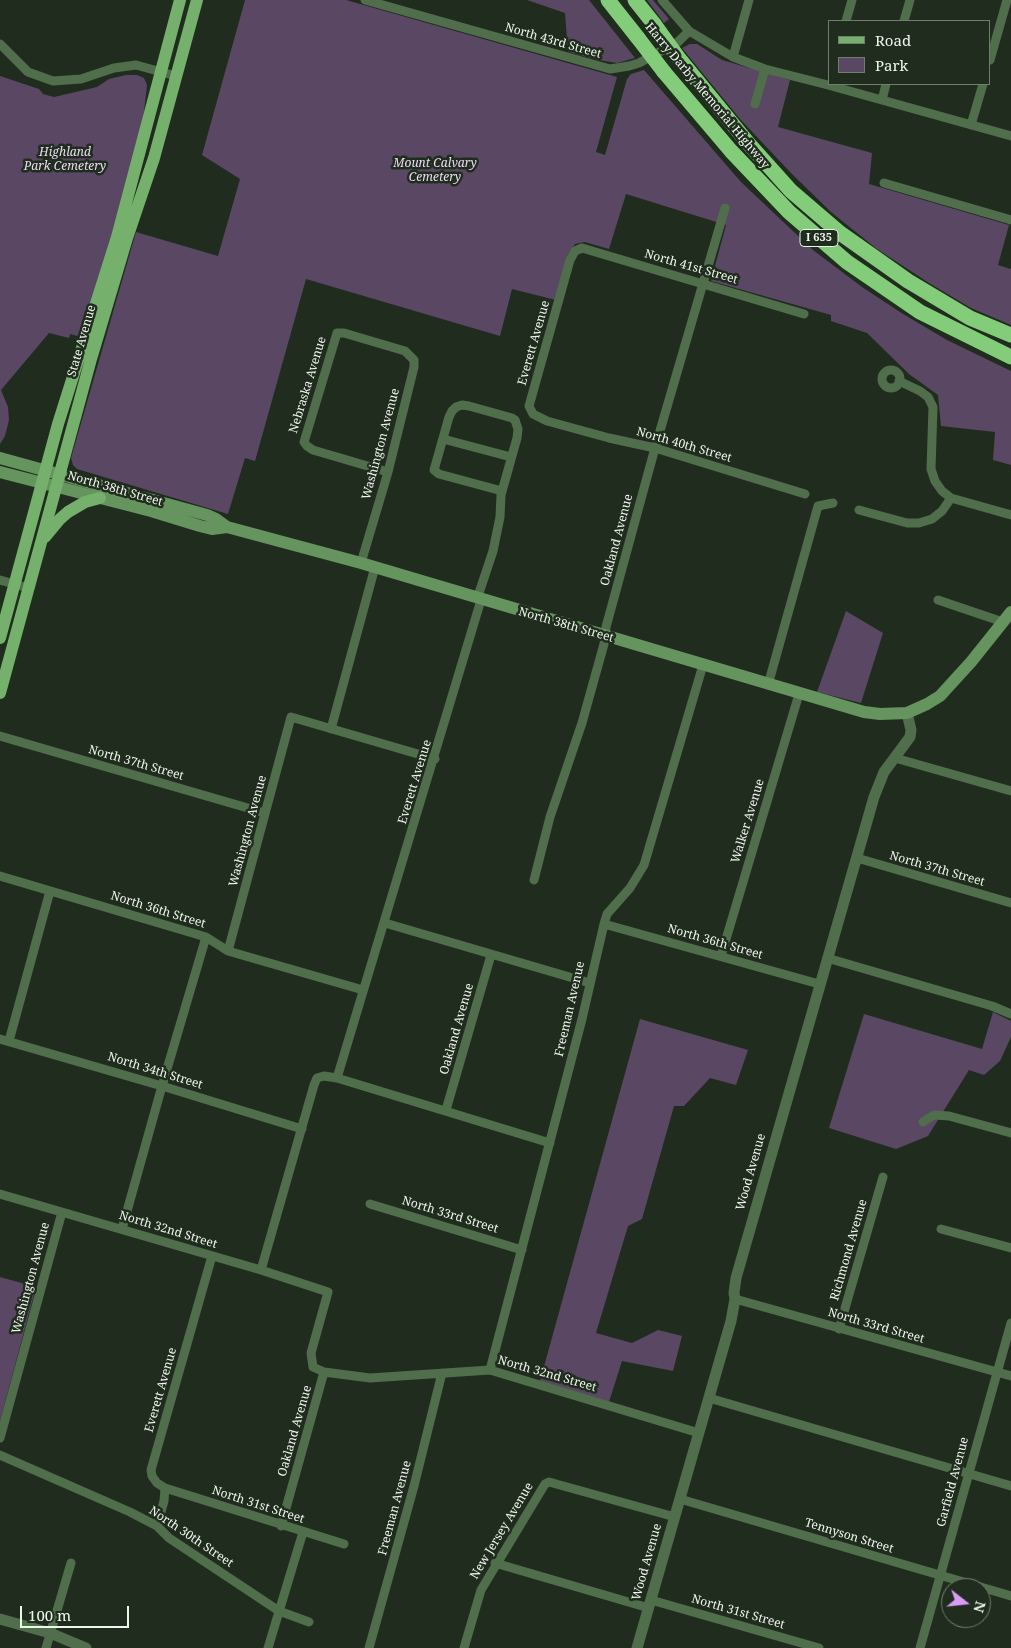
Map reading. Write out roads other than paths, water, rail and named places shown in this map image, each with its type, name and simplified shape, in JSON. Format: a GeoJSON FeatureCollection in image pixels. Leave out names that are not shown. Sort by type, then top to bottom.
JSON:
{"type":"FeatureCollection","features":[{"type":"Feature","properties":{"kind":"highway","name":"Harry Darby Memorial Highway"},"geometry":{"type":"LineString","coordinates":[[608,0],[664,72],[731,151],[783,205],[846,262],[920,312],[1011,357]]}},
{"type":"Feature","properties":{"kind":"highway","name":"Harry Darby Memorial Highway"},"geometry":{"type":"LineString","coordinates":[[635,0],[677,56],[748,143],[785,184],[840,233],[916,286],[970,318],[1011,335]]}},
{"type":"Feature","properties":{"kind":"main road","name":"State Avenue"},"geometry":{"type":"LineString","coordinates":[[0,638],[58,424],[117,237],[180,0]]}},
{"type":"Feature","properties":{"kind":"main road","name":"State Avenue"},"geometry":{"type":"LineString","coordinates":[[0,692],[57,480],[127,238],[154,158],[197,0]]}},
{"type":"Feature","properties":{"kind":"main road","name":"North 38th Street"},"geometry":{"type":"LineString","coordinates":[[0,458],[44,477]]}},
{"type":"Feature","properties":{"kind":"main road","name":"North 38th Street"},"geometry":{"type":"LineString","coordinates":[[0,472],[44,477],[207,515],[227,527],[375,567],[799,694],[864,712],[880,714],[907,713]]}},
{"type":"Feature","properties":{"kind":"main road","name":"North 38th Street"},"geometry":{"type":"LineString","coordinates":[[57,480],[100,498],[200,526],[212,528],[227,527]]}},
{"type":"Feature","properties":{"kind":"main road"},"geometry":{"type":"LineString","coordinates":[[41,543],[52,527],[68,512],[85,502],[100,498]]}},
{"type":"Feature","properties":{"kind":"main road"},"geometry":{"type":"LineString","coordinates":[[907,713],[940,696],[971,662],[1007,617]]}},
{"type":"Feature","properties":{"kind":"street","name":"North 43rd Street"},"geometry":{"type":"LineString","coordinates":[[365,0],[610,69],[639,63],[678,42],[689,31]]}},
{"type":"Feature","properties":{"kind":"street"},"geometry":{"type":"LineString","coordinates":[[662,0],[689,31],[733,57],[765,69],[828,81]]}},
{"type":"Feature","properties":{"kind":"street"},"geometry":{"type":"LineString","coordinates":[[733,57],[749,0]]}},
{"type":"Feature","properties":{"kind":"street"},"geometry":{"type":"LineString","coordinates":[[846,20],[852,0]]}},
{"type":"Feature","properties":{"kind":"street"},"geometry":{"type":"LineString","coordinates":[[904,20],[910,0]]}},
{"type":"Feature","properties":{"kind":"street"},"geometry":{"type":"LineString","coordinates":[[991,56],[1007,0]]}},
{"type":"Feature","properties":{"kind":"street"},"geometry":{"type":"LineString","coordinates":[[0,44],[28,72],[53,81],[81,80],[114,68],[136,65],[176,76]]}},
{"type":"Feature","properties":{"kind":"street"},"geometry":{"type":"LineString","coordinates":[[755,104],[765,69]]}},
{"type":"Feature","properties":{"kind":"street"},"geometry":{"type":"LineString","coordinates":[[840,85],[882,100],[1011,136]]}},
{"type":"Feature","properties":{"kind":"street"},"geometry":{"type":"LineString","coordinates":[[882,100],[886,85]]}},
{"type":"Feature","properties":{"kind":"street"},"geometry":{"type":"LineString","coordinates":[[972,125],[983,85]]}},
{"type":"Feature","properties":{"kind":"street"},"geometry":{"type":"LineString","coordinates":[[884,183],[1011,220]]}},
{"type":"Feature","properties":{"kind":"street","name":"Oakland Avenue"},"geometry":{"type":"LineString","coordinates":[[534,880],[550,817],[582,723],[655,448],[725,208]]}},
{"type":"Feature","properties":{"kind":"street","name":"North 41st Street"},"geometry":{"type":"LineString","coordinates":[[572,255],[582,248],[804,314]]}},
{"type":"Feature","properties":{"kind":"street","name":"Everett Avenue"},"geometry":{"type":"LineString","coordinates":[[555,423],[533,414],[529,406],[572,255]]}},
{"type":"Feature","properties":{"kind":"street","name":"Nebraska Avenue"},"geometry":{"type":"LineString","coordinates":[[388,472],[313,450],[304,442],[337,333],[344,333],[405,351],[414,360]]}},
{"type":"Feature","properties":{"kind":"street","name":"Washington Avenue"},"geometry":{"type":"LineString","coordinates":[[361,563],[388,472],[414,367],[414,360]]}},
{"type":"Feature","properties":{"kind":"street"},"geometry":{"type":"LineString","coordinates":[[899,381],[920,391],[928,397],[934,407],[931,469],[935,481],[942,491],[951,498],[1011,514]]}},
{"type":"Feature","properties":{"kind":"street","name":"Everett Avenue"},"geometry":{"type":"LineString","coordinates":[[337,1078],[482,600],[479,593],[493,551],[500,517],[502,491],[518,429],[515,420],[462,405],[452,411],[434,470],[502,491]]}},
{"type":"Feature","properties":{"kind":"street","name":"North 40th Street"},"geometry":{"type":"LineString","coordinates":[[555,423],[655,448],[805,494]]}},
{"type":"Feature","properties":{"kind":"street"},"geometry":{"type":"LineString","coordinates":[[442,439],[511,457]]}},
{"type":"Feature","properties":{"kind":"street"},"geometry":{"type":"LineString","coordinates":[[859,510],[907,523],[919,523],[932,519],[942,511],[951,498]]}},
{"type":"Feature","properties":{"kind":"street"},"geometry":{"type":"LineString","coordinates":[[768,685],[818,506],[833,503]]}},
{"type":"Feature","properties":{"kind":"street"},"geometry":{"type":"LineString","coordinates":[[375,567],[331,729],[435,759]]}},
{"type":"Feature","properties":{"kind":"street"},"geometry":{"type":"LineString","coordinates":[[0,580],[29,588]]}},
{"type":"Feature","properties":{"kind":"street"},"geometry":{"type":"LineString","coordinates":[[938,600],[1007,617]]}},
{"type":"Feature","properties":{"kind":"street","name":"Freeman Avenue"},"geometry":{"type":"LineString","coordinates":[[490,1370],[582,1019],[607,914],[630,888],[644,865],[703,665]]}},
{"type":"Feature","properties":{"kind":"street","name":"Walker Avenue"},"geometry":{"type":"LineString","coordinates":[[721,956],[799,694]]}},
{"type":"Feature","properties":{"kind":"street","name":"Wood Avenue"},"geometry":{"type":"LineString","coordinates":[[637,1648],[731,1321],[736,1278],[819,984],[878,786],[884,772],[910,737],[911,730],[907,713]]}},
{"type":"Feature","properties":{"kind":"street","name":"Washington Avenue"},"geometry":{"type":"LineString","coordinates":[[228,951],[291,717],[331,729]]}},
{"type":"Feature","properties":{"kind":"street","name":"North 37th Street"},"geometry":{"type":"LineString","coordinates":[[0,736],[265,813]]}},
{"type":"Feature","properties":{"kind":"street"},"geometry":{"type":"LineString","coordinates":[[895,758],[1011,791]]}},
{"type":"Feature","properties":{"kind":"street","name":"North 37th Street"},"geometry":{"type":"LineString","coordinates":[[857,858],[1011,903]]}},
{"type":"Feature","properties":{"kind":"street","name":"North 36th Street"},"geometry":{"type":"LineString","coordinates":[[0,876],[206,938],[228,951],[363,990]]}},
{"type":"Feature","properties":{"kind":"street"},"geometry":{"type":"LineString","coordinates":[[4,1040],[50,891]]}},
{"type":"Feature","properties":{"kind":"street"},"geometry":{"type":"LineString","coordinates":[[385,923],[590,983]]}},
{"type":"Feature","properties":{"kind":"street","name":"North 36th Street"},"geometry":{"type":"LineString","coordinates":[[604,924],[819,984]]}},
{"type":"Feature","properties":{"kind":"street"},"geometry":{"type":"LineString","coordinates":[[122,1229],[206,938]]}},
{"type":"Feature","properties":{"kind":"street","name":"Oakland Avenue"},"geometry":{"type":"LineString","coordinates":[[446,1110],[491,955]]}},
{"type":"Feature","properties":{"kind":"street"},"geometry":{"type":"LineString","coordinates":[[827,958],[992,1006],[1011,1014]]}},
{"type":"Feature","properties":{"kind":"street","name":"North 34th Street"},"geometry":{"type":"LineString","coordinates":[[4,1040],[302,1129]]}},
{"type":"Feature","properties":{"kind":"street"},"geometry":{"type":"LineString","coordinates":[[262,1270],[317,1078],[324,1076],[337,1078],[550,1143]]}},
{"type":"Feature","properties":{"kind":"street"},"geometry":{"type":"LineString","coordinates":[[923,1122],[934,1115],[949,1116],[1011,1134]]}},
{"type":"Feature","properties":{"kind":"street","name":"Richmond Avenue"},"geometry":{"type":"LineString","coordinates":[[839,1329],[883,1177]]}},
{"type":"Feature","properties":{"kind":"street","name":"North 32nd Street"},"geometry":{"type":"LineString","coordinates":[[0,1194],[262,1270],[328,1292]]}},
{"type":"Feature","properties":{"kind":"street","name":"North 33rd Street"},"geometry":{"type":"LineString","coordinates":[[370,1204],[522,1250]]}},
{"type":"Feature","properties":{"kind":"street","name":"Washington Avenue"},"geometry":{"type":"LineString","coordinates":[[0,1438],[62,1212]]}},
{"type":"Feature","properties":{"kind":"street"},"geometry":{"type":"LineString","coordinates":[[941,1229],[1011,1248]]}},
{"type":"Feature","properties":{"kind":"street","name":"Everett Avenue"},"geometry":{"type":"LineString","coordinates":[[165,1488],[157,1484],[151,1470],[212,1256]]}},
{"type":"Feature","properties":{"kind":"street","name":"Oakland Avenue"},"geometry":{"type":"LineString","coordinates":[[281,1526],[324,1372],[313,1367],[311,1354],[328,1292]]}},
{"type":"Feature","properties":{"kind":"street","name":"North 33rd Street"},"geometry":{"type":"LineString","coordinates":[[735,1299],[1011,1376]]}},
{"type":"Feature","properties":{"kind":"street","name":"Garfield Avenue"},"geometry":{"type":"LineString","coordinates":[[920,1648],[1011,1323]]}},
{"type":"Feature","properties":{"kind":"street","name":"North 32nd Street"},"geometry":{"type":"LineString","coordinates":[[324,1372],[370,1378],[490,1370],[699,1433]]}},
{"type":"Feature","properties":{"kind":"street","name":"Freeman Avenue"},"geometry":{"type":"LineString","coordinates":[[369,1648],[414,1486],[442,1373]]}},
{"type":"Feature","properties":{"kind":"street"},"geometry":{"type":"LineString","coordinates":[[709,1398],[1011,1486]]}},
{"type":"Feature","properties":{"kind":"street","name":"North 30th Street"},"geometry":{"type":"LineString","coordinates":[[0,1455],[130,1512],[157,1526],[169,1538],[279,1611],[309,1622]]}},
{"type":"Feature","properties":{"kind":"street","name":"New Jersey Avenue"},"geometry":{"type":"LineString","coordinates":[[464,1648],[480,1590],[545,1484],[549,1482],[675,1517]]}},
{"type":"Feature","properties":{"kind":"street"},"geometry":{"type":"LineString","coordinates":[[157,1526],[164,1501],[165,1488]]}},
{"type":"Feature","properties":{"kind":"street","name":"North 31st Street"},"geometry":{"type":"LineString","coordinates":[[165,1488],[281,1526],[344,1544]]}},
{"type":"Feature","properties":{"kind":"street","name":"Tennyson Street"},"geometry":{"type":"LineString","coordinates":[[680,1499],[940,1577],[1011,1596]]}},
{"type":"Feature","properties":{"kind":"street"},"geometry":{"type":"LineString","coordinates":[[268,1648],[303,1532]]}},
{"type":"Feature","properties":{"kind":"street"},"geometry":{"type":"LineString","coordinates":[[46,1648],[71,1563]]}},
{"type":"Feature","properties":{"kind":"street","name":"North 31st Street"},"geometry":{"type":"LineString","coordinates":[[495,1563],[819,1648]]}},
{"type":"Feature","properties":{"kind":"street"},"geometry":{"type":"LineString","coordinates":[[0,1619],[50,1633],[86,1648]]}},
{"type":"Feature","properties":{"kind":"park label","name":"Highland Park Cemetery"},"geometry":{"type":"Point","coordinates":[65,160]}},
{"type":"Feature","properties":{"kind":"park label","name":"Mount Calvary Cemetery"},"geometry":{"type":"Point","coordinates":[435,171]}}]}
